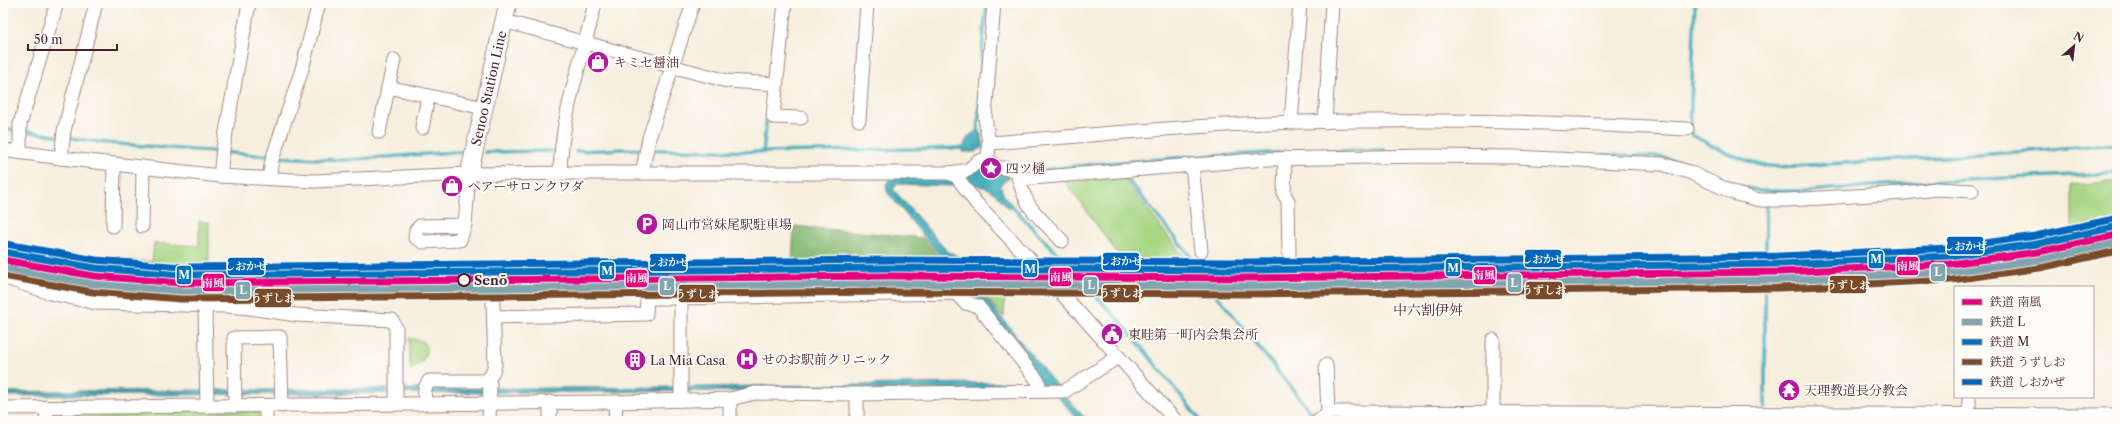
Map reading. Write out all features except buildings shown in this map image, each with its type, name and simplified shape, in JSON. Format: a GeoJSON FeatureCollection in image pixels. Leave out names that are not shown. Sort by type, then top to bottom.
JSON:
{"type":"FeatureCollection","features":[{"type":"Feature","properties":{"kind":"main road","name":"Senoo Station Line"},"geometry":{"type":"LineString","coordinates":[[469,174],[508,3]]}},
{"type":"Feature","properties":{"kind":"street"},"geometry":{"type":"LineString","coordinates":[[20,152],[20,131],[57,3]]}},
{"type":"Feature","properties":{"kind":"street"},"geometry":{"type":"LineString","coordinates":[[61,158],[64,135],[96,3]]}},
{"type":"Feature","properties":{"kind":"street"},"geometry":{"type":"LineString","coordinates":[[220,176],[250,3]]}},
{"type":"Feature","properties":{"kind":"street"},"geometry":{"type":"LineString","coordinates":[[269,178],[274,155],[302,69],[319,3]]}},
{"type":"Feature","properties":{"kind":"street"},"geometry":{"type":"LineString","coordinates":[[560,174],[560,149],[573,84],[586,43],[595,3]]}},
{"type":"Feature","properties":{"kind":"street"},"geometry":{"type":"LineString","coordinates":[[642,173],[646,149],[693,3]]}},
{"type":"Feature","properties":{"kind":"street"},"geometry":{"type":"LineString","coordinates":[[785,3],[772,84],[773,117],[801,118]]}},
{"type":"Feature","properties":{"kind":"street"},"geometry":{"type":"LineString","coordinates":[[859,120],[867,3]]}},
{"type":"Feature","properties":{"kind":"street"},"geometry":{"type":"LineString","coordinates":[[3,150],[220,176],[314,180],[469,174],[642,173],[956,178],[983,160],[989,143],[985,118],[994,3]]}},
{"type":"Feature","properties":{"kind":"street"},"geometry":{"type":"LineString","coordinates":[[1291,123],[1300,3]]}},
{"type":"Feature","properties":{"kind":"street"},"geometry":{"type":"LineString","coordinates":[[1325,122],[1332,3]]}},
{"type":"Feature","properties":{"kind":"street"},"geometry":{"type":"LineString","coordinates":[[504,21],[727,81],[772,84]]}},
{"type":"Feature","properties":{"kind":"street"},"geometry":{"type":"LineString","coordinates":[[378,132],[394,60]]}},
{"type":"Feature","properties":{"kind":"street"},"geometry":{"type":"LineString","coordinates":[[388,87],[484,108]]}},
{"type":"Feature","properties":{"kind":"street"},"geometry":{"type":"LineString","coordinates":[[422,128],[428,96]]}},
{"type":"Feature","properties":{"kind":"street"},"geometry":{"type":"LineString","coordinates":[[989,143],[1159,129],[1325,122],[1456,121],[1596,124],[1687,129]]}},
{"type":"Feature","properties":{"kind":"street"},"geometry":{"type":"LineString","coordinates":[[1019,179],[1192,164],[1285,158],[1425,156],[1516,157],[1662,164],[1689,172],[1736,194],[1760,200],[1787,200],[1936,189],[1972,191]]}},
{"type":"Feature","properties":{"kind":"street"},"geometry":{"type":"LineString","coordinates":[[1285,158],[1284,194],[1288,201],[1290,254]]}},
{"type":"Feature","properties":{"kind":"street"},"geometry":{"type":"LineString","coordinates":[[983,160],[995,167],[1017,170],[1026,202],[1039,220],[1046,223],[1062,241]]}},
{"type":"Feature","properties":{"kind":"street"},"geometry":{"type":"LineString","coordinates":[[113,226],[114,164]]}},
{"type":"Feature","properties":{"kind":"street"},"geometry":{"type":"LineString","coordinates":[[1192,164],[1202,251]]}},
{"type":"Feature","properties":{"kind":"street"},"geometry":{"type":"LineString","coordinates":[[142,226],[143,167]]}},
{"type":"Feature","properties":{"kind":"street"},"geometry":{"type":"LineString","coordinates":[[465,225],[469,174]]}},
{"type":"Feature","properties":{"kind":"street"},"geometry":{"type":"LineString","coordinates":[[956,178],[1041,270],[1176,421]]}},
{"type":"Feature","properties":{"kind":"street"},"geometry":{"type":"LineString","coordinates":[[3,277],[50,293],[96,303],[250,308],[296,315],[392,320],[396,328],[396,404]]}},
{"type":"Feature","properties":{"kind":"street"},"geometry":{"type":"LineString","coordinates":[[494,317],[646,314],[647,298],[956,294],[965,303],[978,306],[1046,388]]}},
{"type":"Feature","properties":{"kind":"street"},"geometry":{"type":"LineString","coordinates":[[681,298],[681,392]]}},
{"type":"Feature","properties":{"kind":"street"},"geometry":{"type":"LineString","coordinates":[[424,404],[425,388],[429,381],[486,380],[492,374],[495,365],[493,303]]}},
{"type":"Feature","properties":{"kind":"street"},"geometry":{"type":"LineString","coordinates":[[205,306],[207,397]]}},
{"type":"Feature","properties":{"kind":"street"},"geometry":{"type":"LineString","coordinates":[[235,396],[234,338],[280,337],[282,396]]}},
{"type":"Feature","properties":{"kind":"street"},"geometry":{"type":"LineString","coordinates":[[1493,340],[1493,409]]}},
{"type":"Feature","properties":{"kind":"street"},"geometry":{"type":"LineString","coordinates":[[3,408],[46,407],[235,396],[266,406],[282,396],[396,404],[424,404],[616,402],[681,392],[730,399],[755,393],[857,394],[1046,388],[1065,390],[1118,356]]}},
{"type":"Feature","properties":{"kind":"street"},"geometry":{"type":"LineString","coordinates":[[1326,365],[1324,414],[1338,412],[1493,409],[1555,417],[1620,417],[1968,409],[2117,414]]}},
{"type":"Feature","properties":{"kind":"street"},"geometry":{"type":"LineString","coordinates":[[486,380],[490,384],[489,421]]}},
{"type":"Feature","properties":{"kind":"street"},"geometry":{"type":"LineString","coordinates":[[857,394],[858,421]]}},
{"type":"Feature","properties":{"kind":"street"},"geometry":{"type":"LineString","coordinates":[[730,399],[730,421]]}},
{"type":"Feature","properties":{"kind":"street"},"geometry":{"type":"LineString","coordinates":[[550,402],[550,421]]}},
{"type":"Feature","properties":{"kind":"street"},"geometry":{"type":"LineString","coordinates":[[615,421],[616,402]]}},
{"type":"Feature","properties":{"kind":"street"},"geometry":{"type":"LineString","coordinates":[[266,406],[266,421]]}},
{"type":"Feature","properties":{"kind":"street"},"geometry":{"type":"LineString","coordinates":[[46,407],[47,421]]}},
{"type":"Feature","properties":{"kind":"green space"},"geometry":{"type":"Polygon","coordinates":[[[1120,174],[1188,262],[1124,262],[1063,179],[1120,174]]]}},
{"type":"Feature","properties":{"kind":"green space"},"geometry":{"type":"Polygon","coordinates":[[[2117,181],[2117,222],[2072,231],[2072,185],[2117,181]]]}},
{"type":"Feature","properties":{"kind":"green space"},"geometry":{"type":"Polygon","coordinates":[[[199,221],[209,222],[209,266],[182,266],[181,271],[76,259],[3,247],[152,262],[154,243],[199,246],[199,221]]]}},
{"type":"Feature","properties":{"kind":"green space"},"geometry":{"type":"Polygon","coordinates":[[[794,226],[923,238],[940,258],[947,262],[792,262],[794,226]]]}},
{"type":"Feature","properties":{"kind":"green space"},"geometry":{"type":"Polygon","coordinates":[[[3,269],[48,277],[117,286],[163,289],[195,289],[263,286],[264,293],[259,295],[236,296],[234,304],[96,300],[3,273],[3,269]]]}},
{"type":"Feature","properties":{"kind":"green space"},"geometry":{"type":"Polygon","coordinates":[[[742,280],[963,280],[967,294],[979,303],[970,301],[956,289],[643,295],[642,288],[742,285],[742,280]]]}},
{"type":"Feature","properties":{"kind":"green space"},"geometry":{"type":"Polygon","coordinates":[[[1020,280],[1020,285],[1005,286],[1004,317],[983,294],[974,288],[973,281],[1020,280]]]}},
{"type":"Feature","properties":{"kind":"green space"},"geometry":{"type":"Polygon","coordinates":[[[409,338],[422,341],[427,348],[423,361],[410,370],[409,338]]]}},
{"type":"Feature","properties":{"kind":"green space"},"geometry":{"type":"Polygon","coordinates":[[[252,410],[259,414],[259,421],[51,421],[58,412],[252,410]]]}},
{"type":"Feature","properties":{"kind":"water"},"geometry":{"type":"Polygon","coordinates":[[[980,130],[984,147],[975,152],[963,152],[964,144],[967,138],[980,130]]]}},
{"type":"Feature","properties":{"kind":"water"},"geometry":{"type":"Polygon","coordinates":[[[985,166],[988,171],[1008,174],[1009,178],[1000,185],[1004,196],[1013,206],[1009,209],[997,195],[987,188],[965,182],[950,186],[898,184],[893,189],[947,251],[964,259],[968,264],[974,289],[989,302],[1063,394],[1088,421],[1079,421],[1051,389],[3,396],[3,392],[60,391],[691,387],[1042,382],[982,305],[968,293],[959,262],[942,258],[887,192],[886,184],[890,177],[985,166]]]}},
{"type":"Feature","properties":{"kind":"waterway"},"geometry":{"type":"LineString","coordinates":[[978,135],[981,59],[987,3]]}},
{"type":"Feature","properties":{"kind":"waterway"},"geometry":{"type":"LineString","coordinates":[[1695,3],[1690,131],[1692,135],[1702,141],[1744,160],[1778,167],[1977,155],[2117,144]]}},
{"type":"Feature","properties":{"kind":"waterway"},"geometry":{"type":"LineString","coordinates":[[763,152],[767,115]]}},
{"type":"Feature","properties":{"kind":"waterway"},"geometry":{"type":"LineString","coordinates":[[3,129],[17,130]]}},
{"type":"Feature","properties":{"kind":"waterway"},"geometry":{"type":"LineString","coordinates":[[24,131],[106,143],[270,156]]}},
{"type":"Feature","properties":{"kind":"waterway"},"geometry":{"type":"LineString","coordinates":[[576,151],[626,149],[763,152],[967,148]]}},
{"type":"Feature","properties":{"kind":"waterway"},"geometry":{"type":"LineString","coordinates":[[1035,171],[1091,164],[1206,156],[1385,150]]}},
{"type":"Feature","properties":{"kind":"waterway"},"geometry":{"type":"LineString","coordinates":[[1467,150],[1497,150]]}},
{"type":"Feature","properties":{"kind":"waterway"},"geometry":{"type":"LineString","coordinates":[[276,157],[344,160],[469,151]]}},
{"type":"Feature","properties":{"kind":"waterway"},"geometry":{"type":"LineString","coordinates":[[485,152],[558,151]]}},
{"type":"Feature","properties":{"kind":"waterway"},"geometry":{"type":"LineString","coordinates":[[1603,155],[1660,157],[1685,163],[1740,186],[1760,191],[1807,191],[1924,182],[2117,173]]}},
{"type":"Feature","properties":{"kind":"waterway"},"geometry":{"type":"LineString","coordinates":[[1123,174],[1190,256],[1192,263]]}},
{"type":"Feature","properties":{"kind":"waterway"},"geometry":{"type":"LineString","coordinates":[[1009,203],[1066,263]]}},
{"type":"Feature","properties":{"kind":"waterway"},"geometry":{"type":"LineString","coordinates":[[1766,204],[1766,259]]}},
{"type":"Feature","properties":{"kind":"waterway"},"geometry":{"type":"LineString","coordinates":[[1765,280],[1765,409]]}},
{"type":"Feature","properties":{"kind":"waterway"},"geometry":{"type":"LineString","coordinates":[[1085,284],[1126,328],[1201,421]]}},
{"type":"Feature","properties":{"kind":"waterway"},"geometry":{"type":"LineString","coordinates":[[1194,285],[1216,295],[1220,299],[1317,420]]}},
{"type":"Feature","properties":{"kind":"rail line","name":"しおかぜ"},"geometry":{"type":"LineString","coordinates":[[6,244],[96,260],[182,267],[888,260],[1244,262],[1781,256],[1949,248],[2035,236],[2114,219]]}},
{"type":"Feature","properties":{"kind":"rail line","name":"M"},"geometry":{"type":"LineString","coordinates":[[4,252],[95,268],[181,275],[888,268],[1244,270],[1781,264],[1949,256],[2037,244],[2115,227]]}},
{"type":"Feature","properties":{"kind":"rail line","name":"南風"},"geometry":{"type":"LineString","coordinates":[[3,260],[94,276],[181,283],[888,276],[1244,278],[1781,272],[1950,264],[2038,252],[2117,235]]}},
{"type":"Feature","properties":{"kind":"rail line","name":"L"},"geometry":{"type":"LineString","coordinates":[[3,268],[93,284],[181,291],[888,284],[1244,286],[1781,280],[1951,272],[2039,260],[2117,243]]}},
{"type":"Feature","properties":{"kind":"rail line","name":"うずしお"},"geometry":{"type":"LineString","coordinates":[[3,276],[93,292],[181,299],[888,292],[1244,294],[1781,288],[1952,280],[2040,268],[2117,251]]}},
{"type":"Feature","properties":{"kind":"place","name":"キミセ醤油"},"geometry":{"type":"Point","coordinates":[598,62]}},
{"type":"Feature","properties":{"kind":"place","name":"四ツ樋"},"geometry":{"type":"Point","coordinates":[991,168]}},
{"type":"Feature","properties":{"kind":"place","name":"ヘアーサロンクワダ"},"geometry":{"type":"Point","coordinates":[452,186]}},
{"type":"Feature","properties":{"kind":"place","name":"岡山市営妹尾駅駐車場"},"geometry":{"type":"Point","coordinates":[647,224]}},
{"type":"Feature","properties":{"kind":"place","name":"Senō"},"geometry":{"type":"Point","coordinates":[464,280]}},
{"type":"Feature","properties":{"kind":"place","name":"東畦第一町内会集会所"},"geometry":{"type":"Point","coordinates":[1112,334]}},
{"type":"Feature","properties":{"kind":"place","name":"せのお駅前クリニック"},"geometry":{"type":"Point","coordinates":[747,359]}},
{"type":"Feature","properties":{"kind":"place","name":"La Mia Casa"},"geometry":{"type":"Point","coordinates":[635,360]}},
{"type":"Feature","properties":{"kind":"place","name":"天理教道長分教会"},"geometry":{"type":"Point","coordinates":[1789,390]}},
{"type":"Feature","properties":{"kind":"district","name":"中六割伊舛"},"geometry":{"type":"Point","coordinates":[1428,310]}}]}
